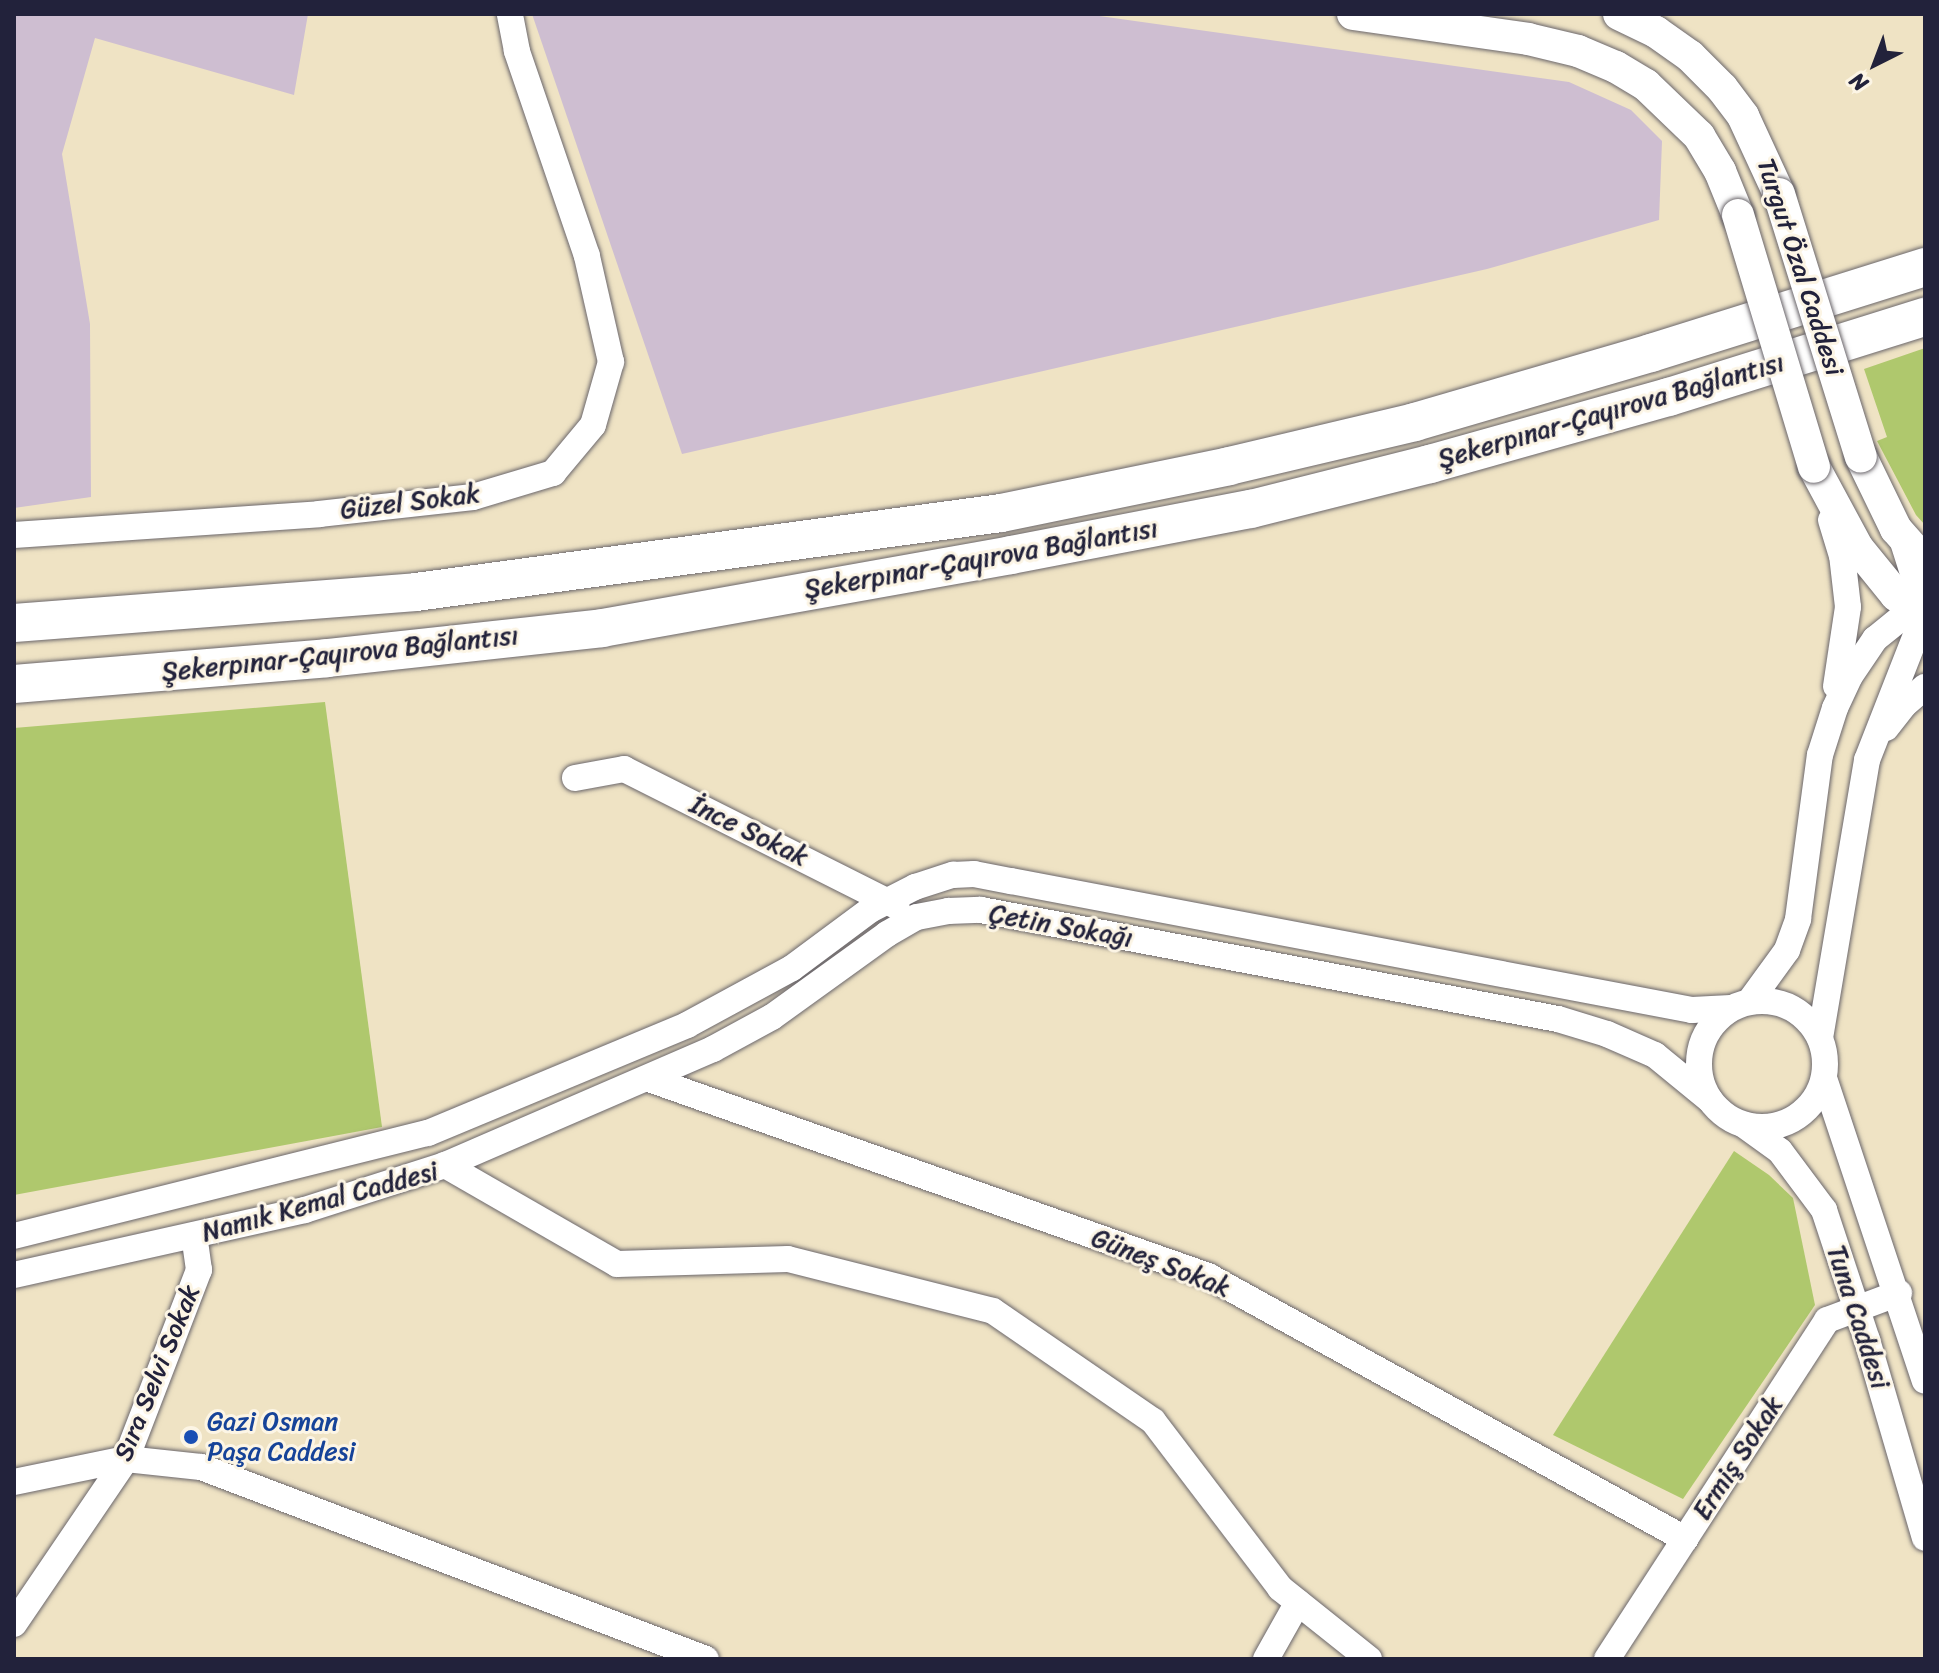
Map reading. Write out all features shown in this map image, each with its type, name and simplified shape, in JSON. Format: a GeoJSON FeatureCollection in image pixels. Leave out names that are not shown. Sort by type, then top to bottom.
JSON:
{"type":"FeatureCollection","features":[{"type":"Feature","properties":{"kind":"highway","name":"Şekerpınar-Çayırova Bağlantısı"},"geometry":{"type":"LineString","coordinates":[[14,623],[416,592],[1001,513],[1229,466],[1415,422],[1651,353],[1925,267]]}},
{"type":"Feature","properties":{"kind":"highway","name":"Şekerpınar-Çayırova Bağlantısı"},"geometry":{"type":"LineString","coordinates":[[14,684],[327,658],[602,628],[1251,509],[1430,464],[1669,397],[1925,317]]}},
{"type":"Feature","properties":{"kind":"main road","name":"Turgut Özal Caddesi"},"geometry":{"type":"LineString","coordinates":[[1353,14],[1528,39],[1578,51],[1616,67],[1646,85],[1699,136],[1720,171],[1738,215],[1814,467],[1857,547],[1896,595],[1923,614]]}},
{"type":"Feature","properties":{"kind":"main road","name":"Turgut Özal Caddesi"},"geometry":{"type":"LineString","coordinates":[[1619,14],[1656,32],[1690,56],[1722,88],[1755,138],[1779,194],[1861,457],[1896,529],[1925,562]]}},
{"type":"Feature","properties":{"kind":"street","name":"Güzel Sokak"},"geometry":{"type":"LineString","coordinates":[[14,535],[319,514],[442,501],[473,497],[553,473],[593,425],[611,362],[587,256],[517,51],[510,14]]}},
{"type":"Feature","properties":{"kind":"street"},"geometry":{"type":"LineString","coordinates":[[1740,1005],[1772,1001],[1792,1008],[1809,1020],[1820,1038],[1826,1058],[1824,1078],[1816,1098],[1803,1113],[1785,1123],[1764,1127],[1744,1125],[1725,1115],[1710,1100],[1701,1081],[1698,1060],[1703,1040],[1714,1022],[1740,1005],[1787,950],[1798,919],[1848,607],[1842,555],[1814,467]]}},
{"type":"Feature","properties":{"kind":"street"},"geometry":{"type":"LineString","coordinates":[[1820,1038],[1873,739],[1911,653],[1923,614],[1915,570],[1896,529]]}},
{"type":"Feature","properties":{"kind":"street"},"geometry":{"type":"LineString","coordinates":[[1826,733],[1864,652],[1885,629],[1923,614]]}},
{"type":"Feature","properties":{"kind":"street"},"geometry":{"type":"LineString","coordinates":[[1864,788],[1875,750],[1887,727],[1925,687]]}},
{"type":"Feature","properties":{"kind":"street","name":"İnce Sokak"},"geometry":{"type":"LineString","coordinates":[[575,778],[624,769],[917,917]]}},
{"type":"Feature","properties":{"kind":"street","name":"Namık Kemal Caddesi"},"geometry":{"type":"LineString","coordinates":[[14,1236],[428,1133],[687,1025],[753,992],[887,901],[934,880],[974,874],[1692,1010],[1740,1005]]}},
{"type":"Feature","properties":{"kind":"street","name":"Çetin Sokağı"},"geometry":{"type":"LineString","coordinates":[[445,1165],[649,1079],[772,1017],[887,934],[917,917],[948,911],[981,910],[1558,1019],[1607,1034],[1655,1055],[1710,1100]]}},
{"type":"Feature","properties":{"kind":"street","name":"Tuna Caddesi"},"geometry":{"type":"LineString","coordinates":[[1824,1078],[1899,1293],[1925,1381]]}},
{"type":"Feature","properties":{"kind":"street","name":"Güneş Sokak"},"geometry":{"type":"LineString","coordinates":[[649,1079],[1208,1276],[1685,1539]]}},
{"type":"Feature","properties":{"kind":"street","name":"Tuna Caddesi"},"geometry":{"type":"LineString","coordinates":[[1744,1125],[1780,1151],[1824,1210],[1857,1309],[1925,1538]]}},
{"type":"Feature","properties":{"kind":"street","name":"Namık Kemal Caddesi"},"geometry":{"type":"LineString","coordinates":[[14,1275],[356,1196],[445,1165],[617,1264],[788,1259],[993,1311],[1153,1421],[1280,1588],[1369,1659]]}},
{"type":"Feature","properties":{"kind":"street","name":"Sıra Selvi Sokak"},"geometry":{"type":"LineString","coordinates":[[14,1624],[126,1459],[199,1270],[194,1235]]}},
{"type":"Feature","properties":{"kind":"street","name":"Ermiş Sokak"},"geometry":{"type":"LineString","coordinates":[[1607,1659],[1827,1320],[1899,1293]]}},
{"type":"Feature","properties":{"kind":"street"},"geometry":{"type":"LineString","coordinates":[[14,1482],[126,1459],[201,1467],[706,1659]]}},
{"type":"Feature","properties":{"kind":"street"},"geometry":{"type":"LineString","coordinates":[[1266,1659],[1298,1602]]}},
{"type":"Feature","properties":{"kind":"shaded area"},"geometry":{"type":"Polygon","coordinates":[[[14,14],[308,14],[294,95],[95,38],[62,154],[90,324],[91,497],[14,508],[14,14]]]}},
{"type":"Feature","properties":{"kind":"shaded area"},"geometry":{"type":"Polygon","coordinates":[[[532,14],[1085,14],[1569,82],[1631,110],[1662,141],[1659,220],[1487,269],[682,454],[532,14]]]}},
{"type":"Feature","properties":{"kind":"green space"},"geometry":{"type":"Polygon","coordinates":[[[1925,348],[1925,525],[1916,515],[1877,441],[1887,437],[1864,369],[1925,348]]]}},
{"type":"Feature","properties":{"kind":"green space"},"geometry":{"type":"Polygon","coordinates":[[[325,702],[382,1127],[14,1195],[14,728],[325,702]]]}},
{"type":"Feature","properties":{"kind":"green space"},"geometry":{"type":"Polygon","coordinates":[[[1734,1151],[1769,1175],[1793,1198],[1815,1305],[1683,1499],[1553,1435],[1734,1151]]]}},
{"type":"Feature","properties":{"kind":"place","name":"Gazi Osman Paşa Caddesi"},"geometry":{"type":"Point","coordinates":[191,1437]}}]}
